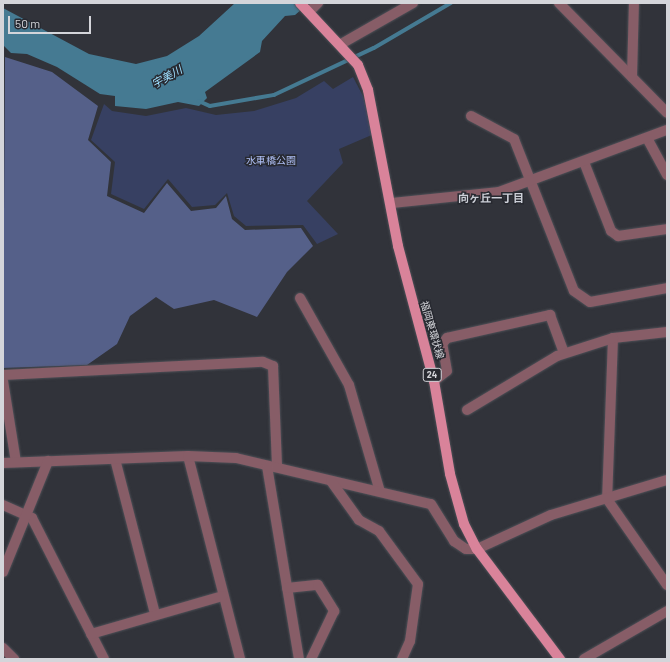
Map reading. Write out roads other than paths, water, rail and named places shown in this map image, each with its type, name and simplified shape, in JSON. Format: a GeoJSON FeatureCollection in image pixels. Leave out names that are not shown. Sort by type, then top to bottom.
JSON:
{"type":"FeatureCollection","features":[{"type":"Feature","properties":{"kind":"main road","name":"福岡東環状線"},"geometry":{"type":"LineString","coordinates":[[305,8],[343,47],[358,65],[368,90],[392,203],[407,285],[434,381],[450,474],[464,524],[477,549],[560,659]]}},
{"type":"Feature","properties":{"kind":"street"},"geometry":{"type":"LineString","coordinates":[[305,8],[318,3]]}},
{"type":"Feature","properties":{"kind":"street"},"geometry":{"type":"LineString","coordinates":[[343,47],[413,3]]}},
{"type":"Feature","properties":{"kind":"street"},"geometry":{"type":"LineString","coordinates":[[559,3],[667,113]]}},
{"type":"Feature","properties":{"kind":"street"},"geometry":{"type":"LineString","coordinates":[[632,77],[634,3]]}},
{"type":"Feature","properties":{"kind":"street"},"geometry":{"type":"LineString","coordinates":[[471,116],[514,139],[574,291],[590,302],[667,288]]}},
{"type":"Feature","properties":{"kind":"street"},"geometry":{"type":"LineString","coordinates":[[392,203],[500,192],[531,183],[667,130]]}},
{"type":"Feature","properties":{"kind":"street"},"geometry":{"type":"LineString","coordinates":[[647,138],[667,175]]}},
{"type":"Feature","properties":{"kind":"street"},"geometry":{"type":"LineString","coordinates":[[584,162],[611,231],[618,236],[667,229]]}},
{"type":"Feature","properties":{"kind":"street"},"geometry":{"type":"LineString","coordinates":[[300,298],[349,385],[380,492]]}},
{"type":"Feature","properties":{"kind":"street"},"geometry":{"type":"LineString","coordinates":[[434,381],[447,371],[442,344],[447,338],[550,315],[564,353]]}},
{"type":"Feature","properties":{"kind":"street"},"geometry":{"type":"LineString","coordinates":[[467,410],[564,353],[614,338],[667,332]]}},
{"type":"Feature","properties":{"kind":"street"},"geometry":{"type":"LineString","coordinates":[[614,338],[607,499],[667,585]]}},
{"type":"Feature","properties":{"kind":"street"},"geometry":{"type":"LineString","coordinates":[[3,375],[263,362],[273,366],[272,466],[287,588],[298,659]]}},
{"type":"Feature","properties":{"kind":"street"},"geometry":{"type":"LineString","coordinates":[[3,381],[16,462]]}},
{"type":"Feature","properties":{"kind":"street"},"geometry":{"type":"LineString","coordinates":[[3,463],[188,456],[236,458],[431,504],[454,541],[466,549],[477,549],[551,515],[667,480]]}},
{"type":"Feature","properties":{"kind":"street"},"geometry":{"type":"LineString","coordinates":[[188,456],[240,659]]}},
{"type":"Feature","properties":{"kind":"street"},"geometry":{"type":"LineString","coordinates":[[115,459],[155,614]]}},
{"type":"Feature","properties":{"kind":"street"},"geometry":{"type":"LineString","coordinates":[[4,565],[48,461]]}},
{"type":"Feature","properties":{"kind":"street"},"geometry":{"type":"LineString","coordinates":[[332,481],[360,520],[379,531],[418,584],[410,641],[402,659]]}},
{"type":"Feature","properties":{"kind":"street"},"geometry":{"type":"LineString","coordinates":[[3,505],[32,518],[104,659]]}},
{"type":"Feature","properties":{"kind":"street"},"geometry":{"type":"LineString","coordinates":[[287,588],[318,585],[334,611],[311,659]]}},
{"type":"Feature","properties":{"kind":"street"},"geometry":{"type":"LineString","coordinates":[[91,634],[155,614],[223,596]]}},
{"type":"Feature","properties":{"kind":"street"},"geometry":{"type":"LineString","coordinates":[[584,659],[667,611]]}},
{"type":"Feature","properties":{"kind":"street"},"geometry":{"type":"LineString","coordinates":[[3,648],[14,659]]}},
{"type":"Feature","properties":{"kind":"water","name":"宇美川"},"geometry":{"type":"Polygon","coordinates":[[[235,3],[309,3],[295,15],[285,16],[262,41],[260,52],[205,92],[207,98],[199,106],[178,102],[146,109],[115,106],[115,96],[100,94],[57,67],[27,54],[11,53],[3,45],[3,8],[89,54],[136,64],[167,56],[199,36],[235,3]]]}},
{"type":"Feature","properties":{"kind":"waterway"},"geometry":{"type":"LineString","coordinates":[[199,101],[210,106],[274,95],[374,48],[451,3]]}},
{"type":"Feature","properties":{"kind":"district","name":"向ヶ丘一丁目"},"geometry":{"type":"Point","coordinates":[491,198]}},
{"type":"Feature","properties":{"kind":"park label","name":"水車橋公園"},"geometry":{"type":"Point","coordinates":[271,161]}}]}
